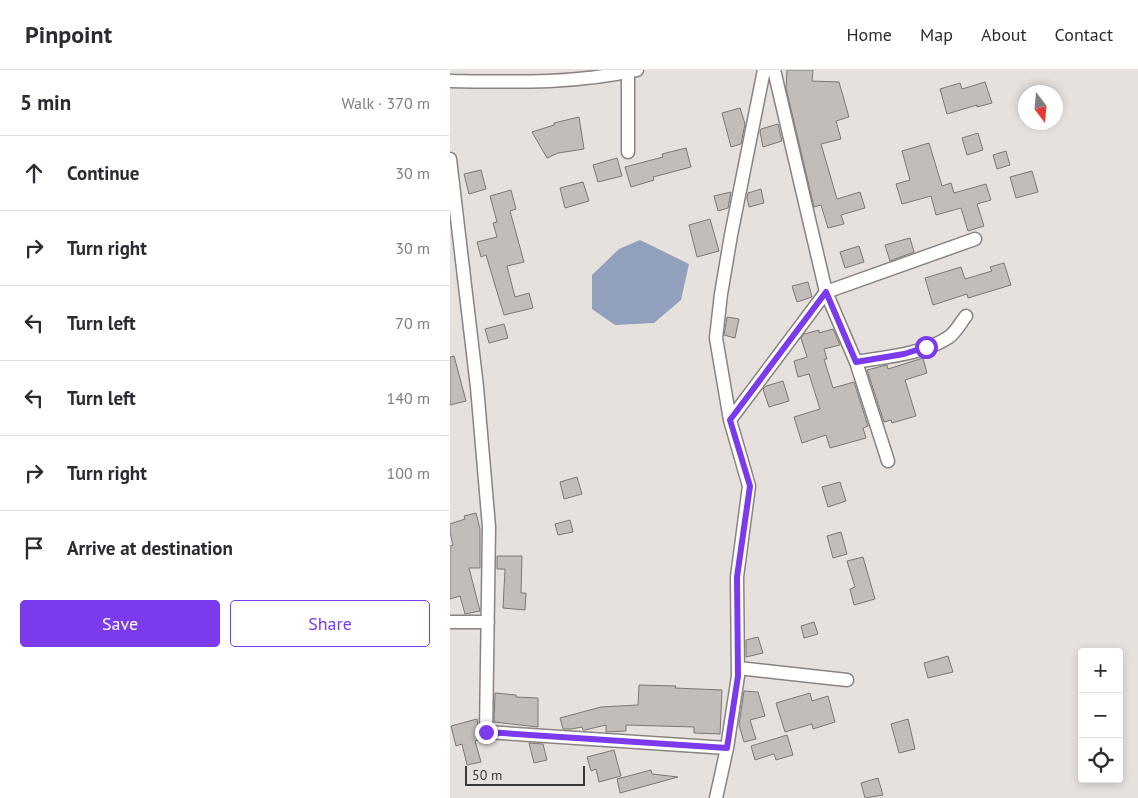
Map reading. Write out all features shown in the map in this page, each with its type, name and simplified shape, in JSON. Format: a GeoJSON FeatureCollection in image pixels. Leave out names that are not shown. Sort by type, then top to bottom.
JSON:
{"type":"FeatureCollection","features":[{"type":"Feature","properties":{"kind":"street"},"geometry":{"type":"LineString","coordinates":[[716,798],[727,748],[738,668],[737,577],[750,486],[730,420],[716,338],[729,244],[764,70]]}},
{"type":"Feature","properties":{"kind":"street"},"geometry":{"type":"LineString","coordinates":[[774,70],[826,292],[856,362],[888,461]]}},
{"type":"Feature","properties":{"kind":"street"},"geometry":{"type":"LineString","coordinates":[[450,81],[534,82],[602,77],[632,71],[628,152]]}},
{"type":"Feature","properties":{"kind":"street"},"geometry":{"type":"LineString","coordinates":[[450,159],[477,387],[488,517],[486,732],[727,748]]}},
{"type":"Feature","properties":{"kind":"street"},"geometry":{"type":"LineString","coordinates":[[730,420],[826,292],[975,239]]}},
{"type":"Feature","properties":{"kind":"street"},"geometry":{"type":"LineString","coordinates":[[856,362],[904,354],[926,347],[950,336],[966,316]]}},
{"type":"Feature","properties":{"kind":"street"},"geometry":{"type":"LineString","coordinates":[[450,622],[488,622]]}},
{"type":"Feature","properties":{"kind":"street"},"geometry":{"type":"LineString","coordinates":[[738,668],[847,680]]}},
{"type":"Feature","properties":{"kind":"water"},"geometry":{"type":"Polygon","coordinates":[[[640,240],[689,264],[681,300],[654,323],[615,325],[592,309],[592,275],[619,249],[640,240]]]}},
{"type":"Feature","properties":{"kind":"building"},"geometry":{"type":"Polygon","coordinates":[[[787,70],[813,70],[812,81],[839,82],[849,117],[836,121],[841,139],[821,144],[837,199],[860,192],[865,208],[841,215],[844,224],[828,228],[821,205],[814,207],[786,88],[787,70]]]}},
{"type":"Feature","properties":{"kind":"building"},"geometry":{"type":"Polygon","coordinates":[[[985,82],[992,103],[977,107],[977,105],[947,114],[940,89],[960,83],[962,89],[985,82]]]}},
{"type":"Feature","properties":{"kind":"building"},"geometry":{"type":"Polygon","coordinates":[[[740,108],[745,124],[741,144],[731,147],[722,113],[740,108]]]}},
{"type":"Feature","properties":{"kind":"building"},"geometry":{"type":"Polygon","coordinates":[[[579,117],[584,149],[558,153],[547,158],[532,132],[554,125],[554,123],[579,117]]]}},
{"type":"Feature","properties":{"kind":"building"},"geometry":{"type":"Polygon","coordinates":[[[778,124],[782,141],[763,147],[761,129],[778,124]]]}},
{"type":"Feature","properties":{"kind":"building"},"geometry":{"type":"Polygon","coordinates":[[[978,133],[983,150],[967,155],[962,138],[978,133]]]}},
{"type":"Feature","properties":{"kind":"building"},"geometry":{"type":"Polygon","coordinates":[[[929,143],[942,186],[951,183],[954,193],[986,184],[991,200],[977,204],[984,226],[968,231],[961,208],[936,215],[931,196],[902,204],[896,184],[910,180],[902,151],[929,143]]]}},
{"type":"Feature","properties":{"kind":"building"},"geometry":{"type":"Polygon","coordinates":[[[686,148],[691,167],[653,177],[654,180],[631,187],[625,167],[663,157],[662,154],[686,148]]]}},
{"type":"Feature","properties":{"kind":"building"},"geometry":{"type":"Polygon","coordinates":[[[1006,151],[1010,165],[997,169],[993,155],[1006,151]]]}},
{"type":"Feature","properties":{"kind":"building"},"geometry":{"type":"Polygon","coordinates":[[[617,158],[622,176],[598,182],[593,165],[617,158]]]}},
{"type":"Feature","properties":{"kind":"building"},"geometry":{"type":"Polygon","coordinates":[[[481,170],[486,189],[469,194],[464,174],[481,170]]]}},
{"type":"Feature","properties":{"kind":"building"},"geometry":{"type":"Polygon","coordinates":[[[1032,171],[1038,192],[1016,198],[1010,177],[1032,171]]]}},
{"type":"Feature","properties":{"kind":"building"},"geometry":{"type":"Polygon","coordinates":[[[583,182],[589,201],[565,208],[560,188],[583,182]]]}},
{"type":"Feature","properties":{"kind":"building"},"geometry":{"type":"Polygon","coordinates":[[[761,189],[764,203],[749,207],[748,193],[761,189]]]}},
{"type":"Feature","properties":{"kind":"building"},"geometry":{"type":"Polygon","coordinates":[[[511,190],[516,209],[510,211],[524,262],[507,266],[515,297],[529,293],[533,308],[504,315],[486,255],[481,257],[477,242],[497,237],[493,223],[497,222],[490,196],[511,190]]]}},
{"type":"Feature","properties":{"kind":"building"},"geometry":{"type":"Polygon","coordinates":[[[731,192],[728,208],[718,211],[714,196],[731,192]]]}},
{"type":"Feature","properties":{"kind":"building"},"geometry":{"type":"Polygon","coordinates":[[[710,219],[719,251],[697,257],[689,225],[710,219]]]}},
{"type":"Feature","properties":{"kind":"building"},"geometry":{"type":"Polygon","coordinates":[[[910,238],[914,252],[890,261],[885,245],[910,238]]]}},
{"type":"Feature","properties":{"kind":"building"},"geometry":{"type":"Polygon","coordinates":[[[859,246],[864,262],[845,268],[840,252],[859,246]]]}},
{"type":"Feature","properties":{"kind":"building"},"geometry":{"type":"Polygon","coordinates":[[[1004,263],[1011,285],[968,298],[967,294],[933,305],[925,278],[961,267],[965,279],[992,271],[990,267],[1004,263]]]}},
{"type":"Feature","properties":{"kind":"building"},"geometry":{"type":"Polygon","coordinates":[[[808,282],[812,297],[797,302],[792,286],[808,282]]]}},
{"type":"Feature","properties":{"kind":"building"},"geometry":{"type":"Polygon","coordinates":[[[727,317],[739,319],[735,338],[724,335],[727,317]]]}},
{"type":"Feature","properties":{"kind":"building"},"geometry":{"type":"Polygon","coordinates":[[[504,324],[508,338],[489,343],[485,329],[504,324]]]}},
{"type":"Feature","properties":{"kind":"building"},"geometry":{"type":"Polygon","coordinates":[[[833,329],[840,345],[824,349],[827,359],[824,359],[833,388],[854,382],[868,426],[863,428],[866,438],[830,448],[826,435],[802,443],[794,417],[820,409],[809,374],[798,377],[794,361],[807,357],[801,338],[804,334],[819,330],[819,333],[833,329]]]}},
{"type":"Feature","properties":{"kind":"building"},"geometry":{"type":"Polygon","coordinates":[[[454,356],[466,401],[450,405],[450,357],[454,356]]]}},
{"type":"Feature","properties":{"kind":"building"},"geometry":{"type":"Polygon","coordinates":[[[923,358],[927,373],[905,380],[916,416],[892,423],[891,420],[884,422],[867,370],[887,365],[888,369],[923,358]]]}},
{"type":"Feature","properties":{"kind":"building"},"geometry":{"type":"Polygon","coordinates":[[[783,381],[789,401],[769,407],[763,389],[766,386],[783,381]]]}},
{"type":"Feature","properties":{"kind":"building"},"geometry":{"type":"Polygon","coordinates":[[[577,477],[582,494],[564,499],[560,482],[577,477]]]}},
{"type":"Feature","properties":{"kind":"building"},"geometry":{"type":"Polygon","coordinates":[[[840,482],[846,501],[828,507],[822,487],[840,482]]]}},
{"type":"Feature","properties":{"kind":"building"},"geometry":{"type":"Polygon","coordinates":[[[476,513],[480,529],[480,568],[469,568],[480,611],[465,614],[460,596],[450,599],[450,546],[453,545],[450,524],[465,519],[464,516],[476,513]]]}},
{"type":"Feature","properties":{"kind":"building"},"geometry":{"type":"Polygon","coordinates":[[[570,520],[573,532],[558,535],[555,524],[570,520]]]}},
{"type":"Feature","properties":{"kind":"building"},"geometry":{"type":"Polygon","coordinates":[[[841,532],[847,554],[833,558],[827,536],[841,532]]]}},
{"type":"Feature","properties":{"kind":"building"},"geometry":{"type":"Polygon","coordinates":[[[497,556],[522,556],[521,593],[526,593],[525,610],[503,608],[505,569],[497,569],[497,556]]]}},
{"type":"Feature","properties":{"kind":"building"},"geometry":{"type":"Polygon","coordinates":[[[863,557],[875,599],[854,605],[850,589],[855,587],[847,561],[863,557]]]}},
{"type":"Feature","properties":{"kind":"building"},"geometry":{"type":"Polygon","coordinates":[[[814,622],[818,634],[804,638],[801,626],[814,622]]]}},
{"type":"Feature","properties":{"kind":"building"},"geometry":{"type":"Polygon","coordinates":[[[758,637],[763,653],[746,657],[746,640],[758,637]]]}},
{"type":"Feature","properties":{"kind":"building"},"geometry":{"type":"Polygon","coordinates":[[[948,656],[953,672],[928,678],[924,663],[948,656]]]}},
{"type":"Feature","properties":{"kind":"building"},"geometry":{"type":"Polygon","coordinates":[[[639,685],[722,690],[720,734],[694,733],[694,727],[626,725],[626,731],[606,732],[606,725],[585,730],[582,727],[563,729],[560,718],[601,707],[638,705],[639,685]]]}},
{"type":"Feature","properties":{"kind":"building"},"geometry":{"type":"Polygon","coordinates":[[[744,691],[758,692],[765,716],[750,720],[756,739],[744,742],[739,725],[744,691]]]}},
{"type":"Feature","properties":{"kind":"building"},"geometry":{"type":"Polygon","coordinates":[[[495,693],[516,695],[516,697],[538,698],[538,727],[494,722],[495,693]]]}},
{"type":"Feature","properties":{"kind":"building"},"geometry":{"type":"Polygon","coordinates":[[[810,693],[812,701],[828,696],[835,722],[813,729],[812,724],[785,732],[776,703],[810,693]]]}},
{"type":"Feature","properties":{"kind":"building"},"geometry":{"type":"Polygon","coordinates":[[[477,719],[479,735],[482,739],[475,741],[481,762],[467,765],[462,744],[456,746],[451,726],[477,719]]]}},
{"type":"Feature","properties":{"kind":"building"},"geometry":{"type":"Polygon","coordinates":[[[908,719],[915,749],[899,753],[891,724],[908,719]]]}},
{"type":"Feature","properties":{"kind":"building"},"geometry":{"type":"Polygon","coordinates":[[[787,735],[793,755],[776,760],[774,754],[755,760],[751,746],[787,735]]]}},
{"type":"Feature","properties":{"kind":"building"},"geometry":{"type":"Polygon","coordinates":[[[529,743],[543,744],[547,760],[534,763],[529,743]]]}},
{"type":"Feature","properties":{"kind":"building"},"geometry":{"type":"Polygon","coordinates":[[[614,750],[621,776],[599,782],[596,769],[591,771],[587,757],[614,750]]]}},
{"type":"Feature","properties":{"kind":"building"},"geometry":{"type":"Polygon","coordinates":[[[651,770],[652,774],[678,777],[620,793],[617,779],[651,770]]]}},
{"type":"Feature","properties":{"kind":"building"},"geometry":{"type":"Polygon","coordinates":[[[878,778],[883,795],[865,798],[861,783],[878,778]]]}},
{"type":"Feature","properties":{"kind":"route"},"geometry":{"type":"LineString","coordinates":[[486,732],[727,748],[738,676],[737,577],[750,486],[730,420],[826,292],[856,362],[904,354],[926,347]]}}]}
